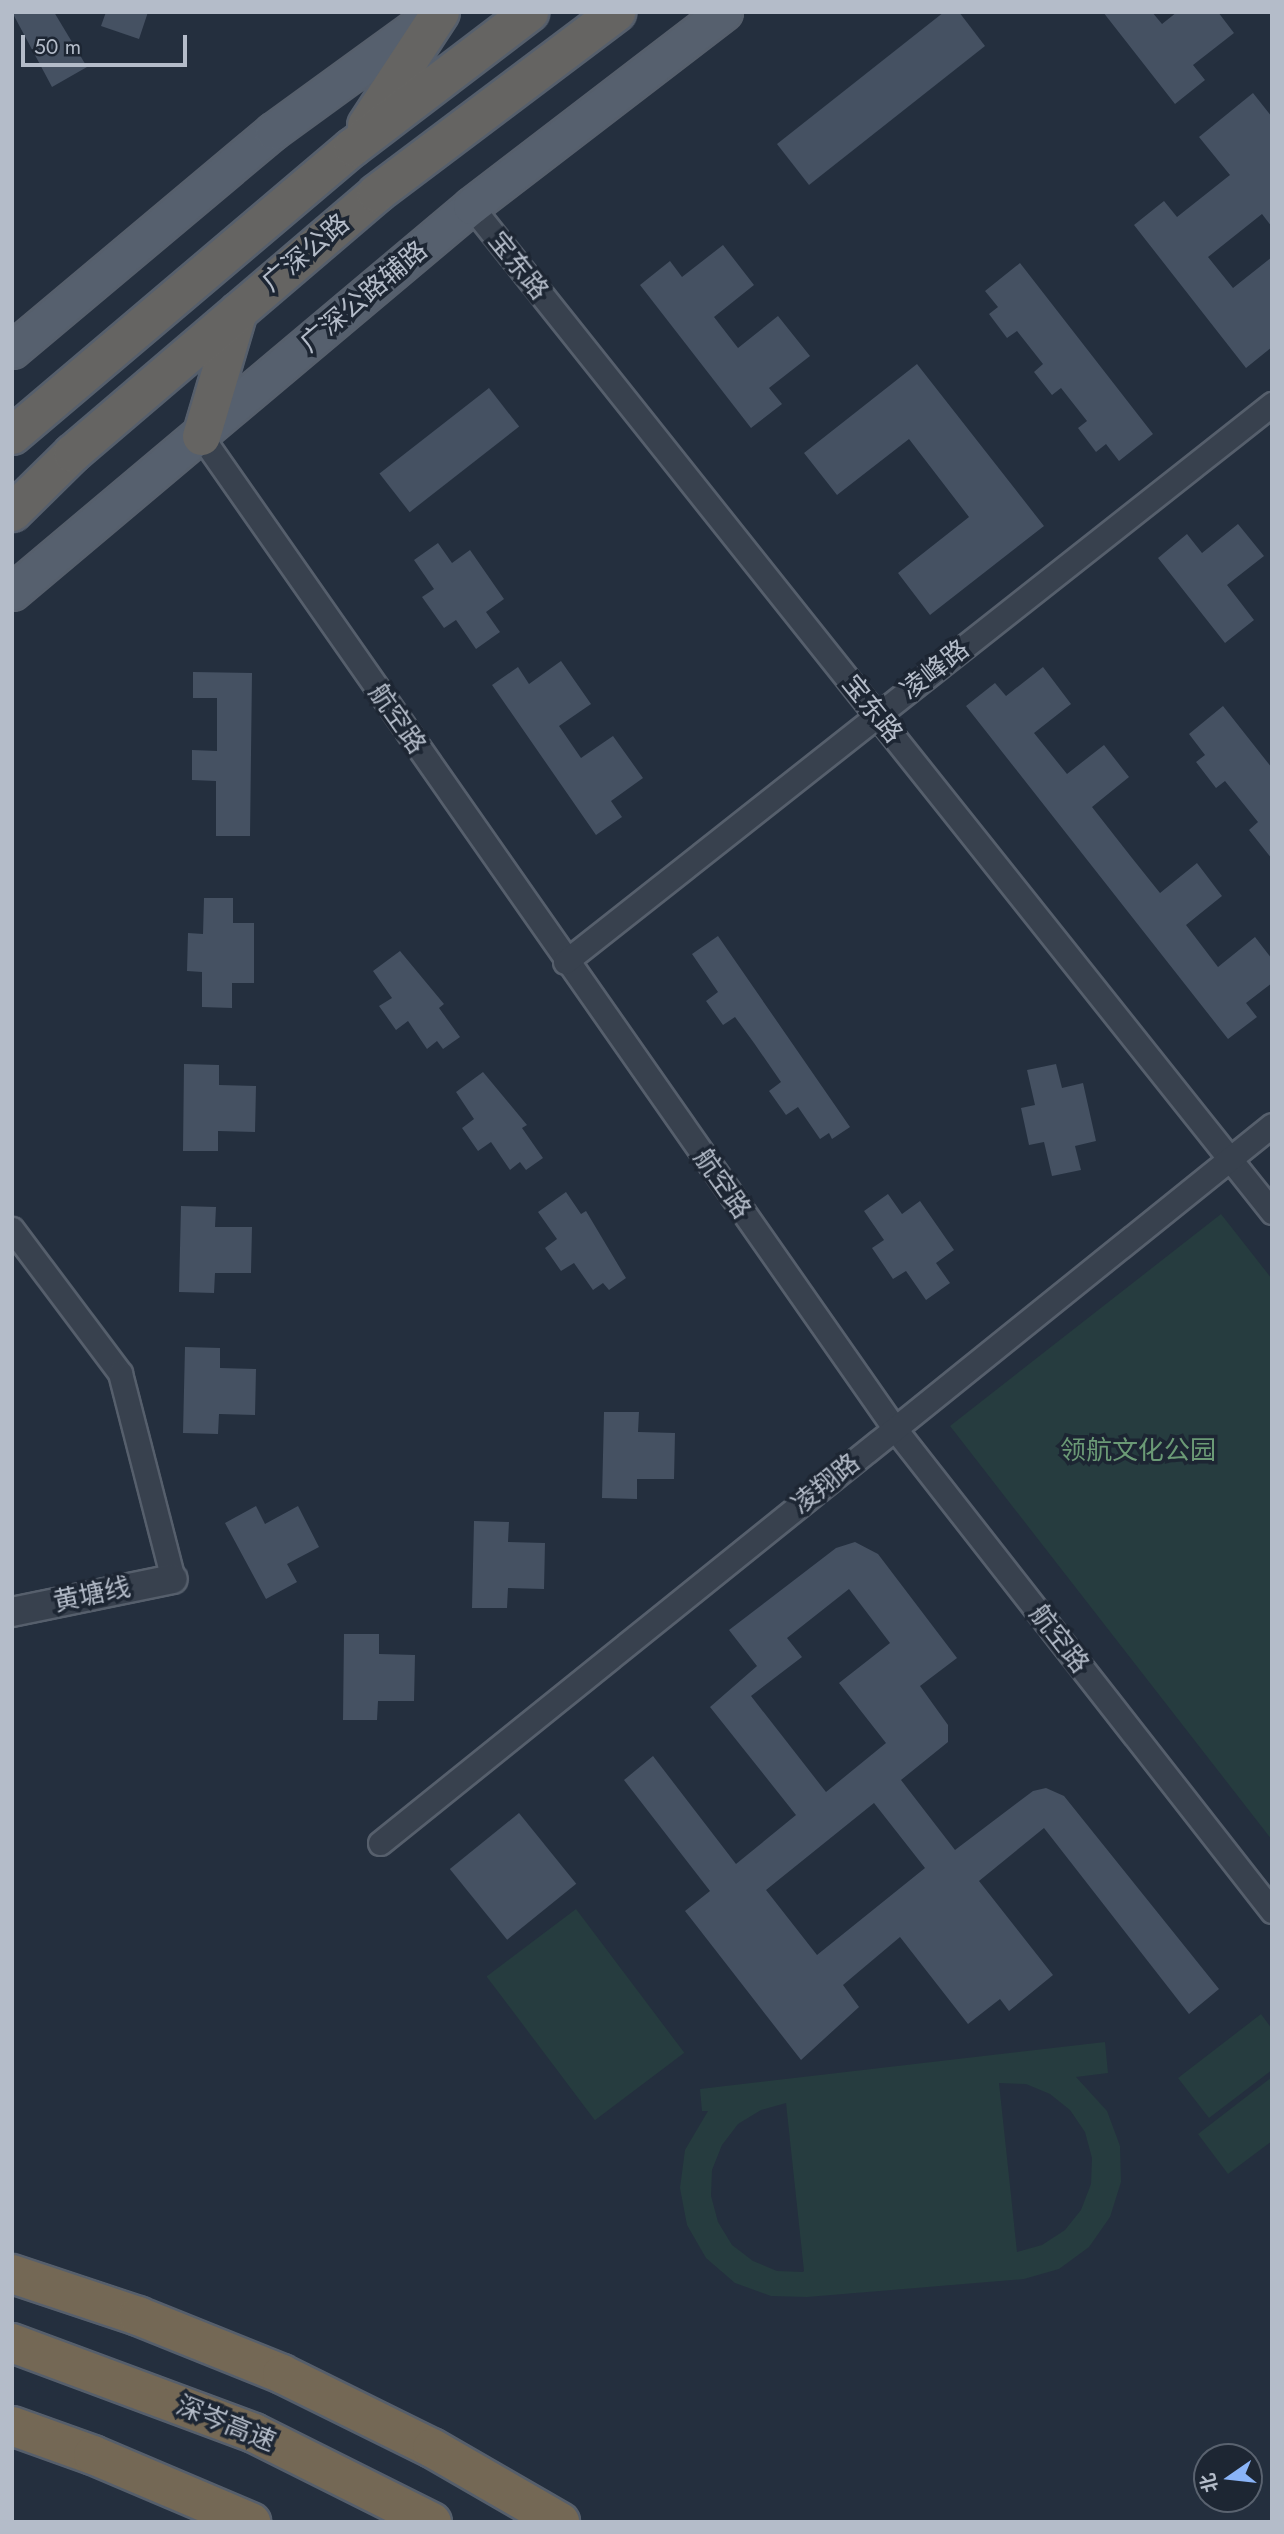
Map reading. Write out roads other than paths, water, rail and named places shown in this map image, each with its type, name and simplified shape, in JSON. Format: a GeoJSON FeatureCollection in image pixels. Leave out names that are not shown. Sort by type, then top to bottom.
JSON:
{"type":"FeatureCollection","features":[{"type":"Feature","properties":{"kind":"highway"},"geometry":{"type":"LineString","coordinates":[[352,147],[439,12]]}},
{"type":"Feature","properties":{"kind":"highway","name":"广深公路"},"geometry":{"type":"LineString","coordinates":[[12,435],[352,147],[529,12]]}},
{"type":"Feature","properties":{"kind":"highway","name":"广深公路"},"geometry":{"type":"LineString","coordinates":[[12,512],[72,453],[376,193],[616,12]]}},
{"type":"Feature","properties":{"kind":"highway"},"geometry":{"type":"LineString","coordinates":[[201,436],[238,311]]}},
{"type":"Feature","properties":{"kind":"highway"},"geometry":{"type":"LineString","coordinates":[[12,2274],[138,2316],[282,2374],[432,2448],[560,2522]]}},
{"type":"Feature","properties":{"kind":"highway","name":"深岑高速"},"geometry":{"type":"LineString","coordinates":[[12,2343],[254,2433],[432,2522]]}},
{"type":"Feature","properties":{"kind":"highway"},"geometry":{"type":"LineString","coordinates":[[12,2426],[93,2455],[251,2522]]}},
{"type":"Feature","properties":{"kind":"main road"},"geometry":{"type":"LineString","coordinates":[[12,350],[273,131],[439,12]]}},
{"type":"Feature","properties":{"kind":"main road","name":"广深公路辅路"},"geometry":{"type":"LineString","coordinates":[[12,592],[201,436],[471,206],[724,12]]}},
{"type":"Feature","properties":{"kind":"street","name":"宝东路"},"geometry":{"type":"LineString","coordinates":[[471,206],[1272,1212]]}},
{"type":"Feature","properties":{"kind":"street","name":"凌峰路"},"geometry":{"type":"LineString","coordinates":[[565,962],[1272,404]]}},
{"type":"Feature","properties":{"kind":"street","name":"航空路"},"geometry":{"type":"LineString","coordinates":[[201,436],[565,962],[895,1429],[1272,1911]]}},
{"type":"Feature","properties":{"kind":"street","name":"凌翔路"},"geometry":{"type":"LineString","coordinates":[[380,1843],[1272,1125]]}},
{"type":"Feature","properties":{"kind":"street"},"geometry":{"type":"LineString","coordinates":[[12,1229],[120,1373],[173,1579]]}},
{"type":"Feature","properties":{"kind":"street","name":"黄塘线"},"geometry":{"type":"LineString","coordinates":[[12,1612],[173,1579]]}},
{"type":"Feature","properties":{"kind":"park label","name":"领航文化公园"},"geometry":{"type":"Point","coordinates":[1138,1451]}}]}
